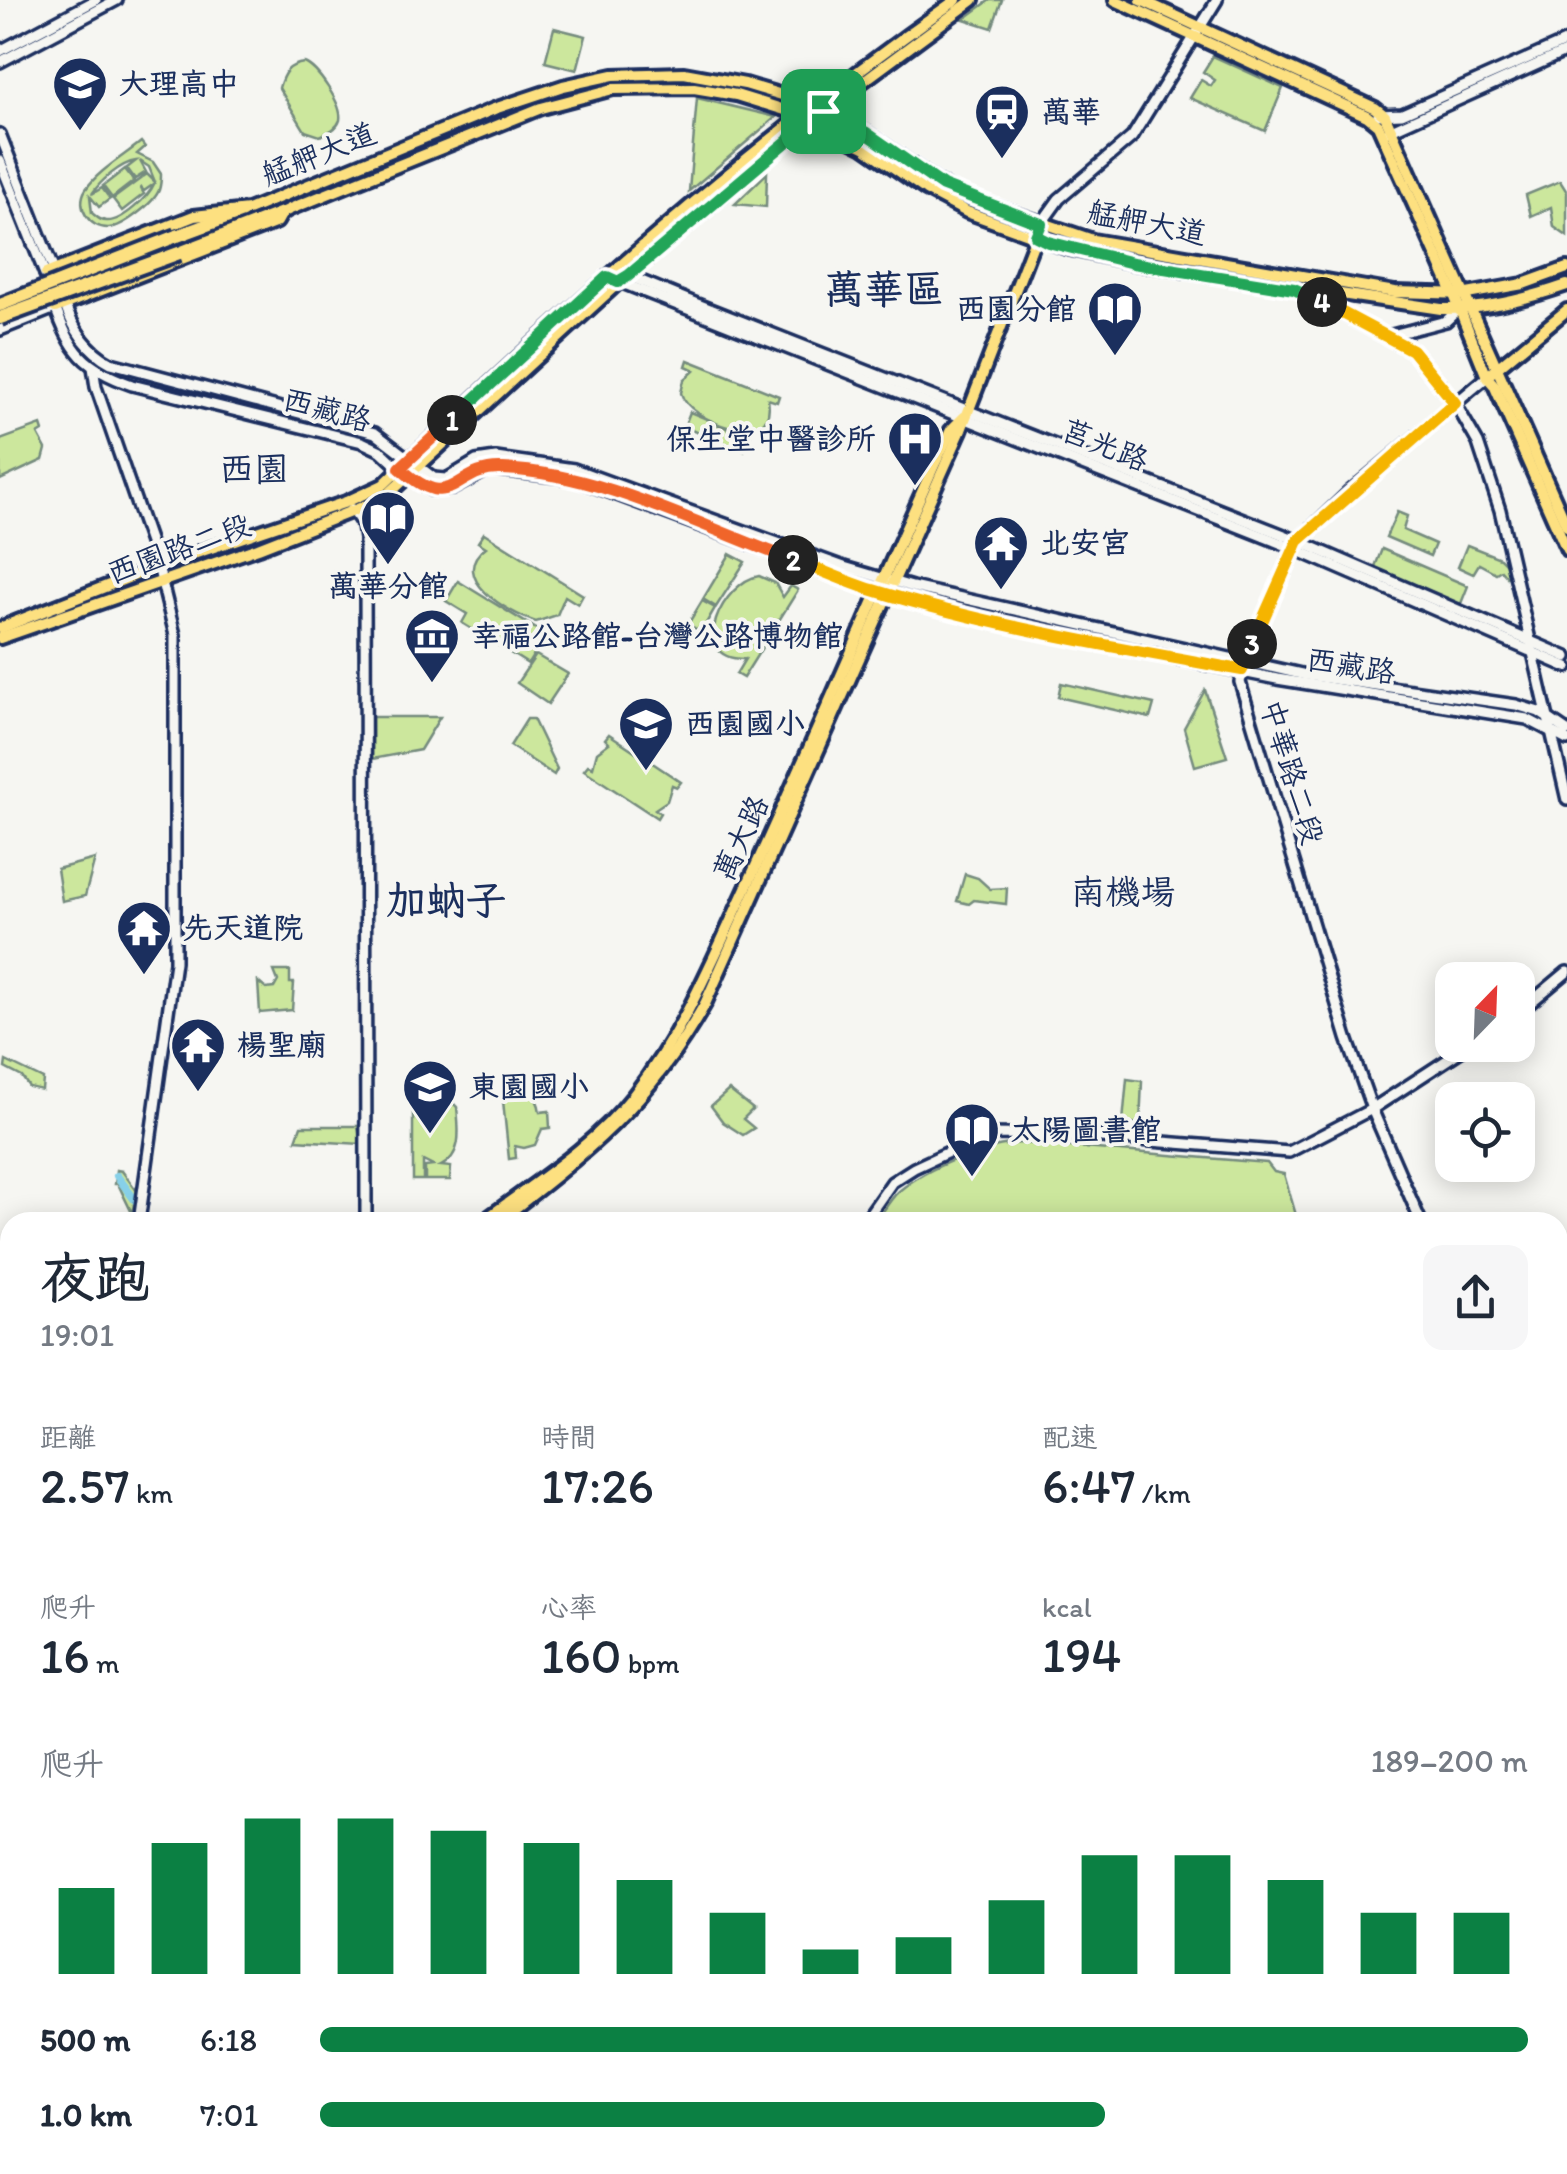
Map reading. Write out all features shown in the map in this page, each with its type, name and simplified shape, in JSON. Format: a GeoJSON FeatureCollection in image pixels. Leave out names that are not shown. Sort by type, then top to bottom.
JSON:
{"type":"FeatureCollection","features":[{"type":"Feature","properties":{"kind":"highway","name":"艋舺大道"},"geometry":{"type":"LineString","coordinates":[[0,305],[242,212]]}},
{"type":"Feature","properties":{"kind":"highway","name":"艋舺大道"},"geometry":{"type":"LineString","coordinates":[[0,318],[282,213]]}},
{"type":"Feature","properties":{"kind":"main road"},"geometry":{"type":"LineString","coordinates":[[806,112],[956,0]]}},
{"type":"Feature","properties":{"kind":"main road"},"geometry":{"type":"LineString","coordinates":[[823,111],[973,0]]}},
{"type":"Feature","properties":{"kind":"main road"},"geometry":{"type":"LineString","coordinates":[[1115,0],[1382,112],[1387,132],[1491,373],[1567,526]]}},
{"type":"Feature","properties":{"kind":"main road"},"geometry":{"type":"LineString","coordinates":[[1141,0],[1196,32],[1371,119],[1387,132]]}},
{"type":"Feature","properties":{"kind":"main road","name":"艋舺大道"},"geometry":{"type":"LineString","coordinates":[[242,212],[494,109],[592,78],[684,73],[745,84],[806,112],[967,212],[1066,248],[1294,289],[1464,309],[1536,296],[1567,285]]}},
{"type":"Feature","properties":{"kind":"main road","name":"艋舺大道"},"geometry":{"type":"LineString","coordinates":[[282,213],[542,108],[613,88],[694,88],[806,112],[823,111],[865,132],[943,186],[1041,224],[1130,248],[1395,292],[1460,294],[1523,284],[1567,268]]}},
{"type":"Feature","properties":{"kind":"main road","name":"西園路二段"},"geometry":{"type":"LineString","coordinates":[[1,634],[158,566],[382,498],[619,266],[806,112]]}},
{"type":"Feature","properties":{"kind":"main road","name":"西園路二段"},"geometry":{"type":"LineString","coordinates":[[409,468],[806,112]]}},
{"type":"Feature","properties":{"kind":"main road"},"geometry":{"type":"LineString","coordinates":[[50,273],[194,216],[242,212]]}},
{"type":"Feature","properties":{"kind":"main road"},"geometry":{"type":"LineString","coordinates":[[59,307],[277,222],[282,213]]}},
{"type":"Feature","properties":{"kind":"main road","name":"萬大路"},"geometry":{"type":"LineString","coordinates":[[495,1212],[571,1156],[612,1119],[688,1016],[889,580],[935,462],[951,430],[966,413],[1041,224]]}},
{"type":"Feature","properties":{"kind":"main road"},"geometry":{"type":"LineString","coordinates":[[1491,373],[1565,306],[1536,296]]}},
{"type":"Feature","properties":{"kind":"main road"},"geometry":{"type":"LineString","coordinates":[[1491,373],[1567,550]]}},
{"type":"Feature","properties":{"kind":"main road","name":"西園路二段"},"geometry":{"type":"LineString","coordinates":[[1,634],[163,582],[350,506]]}},
{"type":"Feature","properties":{"kind":"main road","name":"萬大路"},"geometry":{"type":"LineString","coordinates":[[510,1212],[620,1122],[694,1023],[883,593]]}},
{"type":"Feature","properties":{"kind":"main road"},"geometry":{"type":"LineString","coordinates":[[1218,2174],[1325,2174]]}},
{"type":"Feature","properties":{"kind":"street"},"geometry":{"type":"LineString","coordinates":[[0,51],[96,0]]}},
{"type":"Feature","properties":{"kind":"street"},"geometry":{"type":"LineString","coordinates":[[0,62],[116,0]]}},
{"type":"Feature","properties":{"kind":"street"},"geometry":{"type":"LineString","coordinates":[[1041,224],[1060,199],[1132,137],[1217,0]]}},
{"type":"Feature","properties":{"kind":"street"},"geometry":{"type":"LineString","coordinates":[[1371,119],[1382,112],[1402,114],[1567,41]]}},
{"type":"Feature","properties":{"kind":"street"},"geometry":{"type":"LineString","coordinates":[[1387,132],[1567,52]]}},
{"type":"Feature","properties":{"kind":"street"},"geometry":{"type":"LineString","coordinates":[[0,134],[76,350],[93,369]]}},
{"type":"Feature","properties":{"kind":"street"},"geometry":{"type":"LineString","coordinates":[[0,160],[34,230]]}},
{"type":"Feature","properties":{"kind":"street"},"geometry":{"type":"LineString","coordinates":[[619,266],[624,279]]}},
{"type":"Feature","properties":{"kind":"street","name":"莒光路"},"geometry":{"type":"LineString","coordinates":[[607,277],[624,279],[1296,545],[1532,647],[1567,667]]}},
{"type":"Feature","properties":{"kind":"street"},"geometry":{"type":"LineString","coordinates":[[1294,289],[1412,350],[1455,403],[1478,443],[1493,480],[1567,800]]}},
{"type":"Feature","properties":{"kind":"street"},"geometry":{"type":"LineString","coordinates":[[0,330],[59,307]]}},
{"type":"Feature","properties":{"kind":"street"},"geometry":{"type":"LineString","coordinates":[[59,307],[94,354],[96,387],[163,582],[175,642],[176,962],[140,1212]]}},
{"type":"Feature","properties":{"kind":"street"},"geometry":{"type":"LineString","coordinates":[[1388,336],[1446,322],[1464,309]]}},
{"type":"Feature","properties":{"kind":"street","name":"西藏路"},"geometry":{"type":"LineString","coordinates":[[94,354],[116,365],[376,433],[409,468],[434,478],[446,478],[476,461],[496,458],[590,472],[889,580],[1244,665],[1312,685],[1528,719],[1567,740]]}},
{"type":"Feature","properties":{"kind":"street","name":"西藏路"},"geometry":{"type":"LineString","coordinates":[[93,369],[132,385],[362,442],[409,468],[438,491],[452,489],[490,470],[574,478],[883,593],[1059,636],[1350,683],[1516,705],[1548,717],[1567,731]]}},
{"type":"Feature","properties":{"kind":"street"},"geometry":{"type":"LineString","coordinates":[[1244,665],[1296,545],[1491,373]]}},
{"type":"Feature","properties":{"kind":"street"},"geometry":{"type":"LineString","coordinates":[[350,506],[363,526],[366,540],[366,1212]]}},
{"type":"Feature","properties":{"kind":"street","name":"莒光路"},"geometry":{"type":"LineString","coordinates":[[1532,647],[1567,657]]}},
{"type":"Feature","properties":{"kind":"street","name":"中華路二段"},"geometry":{"type":"LineString","coordinates":[[1244,665],[1240,682],[1247,714],[1346,1038],[1417,1212]]}},
{"type":"Feature","properties":{"kind":"street"},"geometry":{"type":"LineString","coordinates":[[1535,999],[1567,972]]}},
{"type":"Feature","properties":{"kind":"street"},"geometry":{"type":"LineString","coordinates":[[871,1212],[892,1182],[987,1134],[1075,1135],[1289,1152],[1372,1109],[1444,1062]]}},
{"type":"Feature","properties":{"kind":"green space"},"geometry":{"type":"Polygon","coordinates":[[[990,0],[1002,0],[992,28],[964,19],[990,0]]]}},
{"type":"Feature","properties":{"kind":"green space"},"geometry":{"type":"Polygon","coordinates":[[[554,28],[586,36],[577,70],[545,62],[554,28]]]}},
{"type":"Feature","properties":{"kind":"green space"},"geometry":{"type":"Polygon","coordinates":[[[1213,56],[1283,88],[1265,131],[1190,98],[1201,80],[1211,86],[1215,80],[1203,72],[1213,56]]]}},
{"type":"Feature","properties":{"kind":"green space"},"geometry":{"type":"Polygon","coordinates":[[[304,63],[328,87],[340,113],[337,126],[320,136],[305,131],[279,88],[287,71],[304,63]]]}},
{"type":"Feature","properties":{"kind":"green space"},"geometry":{"type":"Polygon","coordinates":[[[697,98],[776,117],[689,191],[697,98]]]}},
{"type":"Feature","properties":{"kind":"green space"},"geometry":{"type":"Polygon","coordinates":[[[141,142],[145,147],[137,154],[153,162],[161,174],[159,190],[145,207],[122,223],[109,228],[95,225],[83,209],[86,189],[141,142]],[[136,161],[111,173],[92,194],[102,188],[110,199],[99,207],[90,196],[92,213],[100,220],[113,220],[127,213],[154,184],[144,191],[140,187],[144,194],[122,211],[113,199],[147,174],[155,182],[149,167],[140,161],[146,172],[135,179],[127,168],[136,161]]]}},
{"type":"Feature","properties":{"kind":"green space"},"geometry":{"type":"Polygon","coordinates":[[[125,169],[134,181],[112,198],[103,186],[125,169]]]}},
{"type":"Feature","properties":{"kind":"green space"},"geometry":{"type":"Polygon","coordinates":[[[767,173],[766,207],[735,204],[767,173]]]}},
{"type":"Feature","properties":{"kind":"green space"},"geometry":{"type":"Polygon","coordinates":[[[1560,181],[1567,192],[1567,236],[1554,227],[1551,207],[1531,216],[1526,195],[1560,181]]]}},
{"type":"Feature","properties":{"kind":"green space"},"geometry":{"type":"Polygon","coordinates":[[[274,205],[275,208],[150,256],[148,253],[274,205]]]}},
{"type":"Feature","properties":{"kind":"green space"},"geometry":{"type":"Polygon","coordinates":[[[688,360],[779,396],[777,402],[768,399],[767,416],[760,426],[747,430],[714,422],[687,404],[681,393],[684,380],[695,370],[686,366],[688,360]]]}},
{"type":"Feature","properties":{"kind":"green space"},"geometry":{"type":"Polygon","coordinates":[[[690,412],[714,422],[708,437],[684,427],[690,412]]]}},
{"type":"Feature","properties":{"kind":"green space"},"geometry":{"type":"Polygon","coordinates":[[[716,424],[750,437],[744,451],[711,438],[716,424]]]}},
{"type":"Feature","properties":{"kind":"green space"},"geometry":{"type":"Polygon","coordinates":[[[41,425],[43,431],[38,434],[46,449],[43,460],[0,480],[0,440],[41,425]]]}},
{"type":"Feature","properties":{"kind":"green space"},"geometry":{"type":"Polygon","coordinates":[[[1397,512],[1407,516],[1403,530],[1435,544],[1430,556],[1386,537],[1397,512]]]}},
{"type":"Feature","properties":{"kind":"green space"},"geometry":{"type":"Polygon","coordinates":[[[484,533],[583,595],[578,604],[565,596],[557,615],[536,622],[497,602],[477,582],[473,570],[476,558],[486,547],[478,542],[484,533]]]}},
{"type":"Feature","properties":{"kind":"green space"},"geometry":{"type":"Polygon","coordinates":[[[1467,545],[1500,558],[1513,571],[1507,577],[1501,570],[1496,573],[1479,564],[1473,574],[1458,567],[1467,545]]]}},
{"type":"Feature","properties":{"kind":"green space"},"geometry":{"type":"Polygon","coordinates":[[[1382,549],[1468,586],[1460,606],[1374,569],[1382,549]]]}},
{"type":"Feature","properties":{"kind":"green space"},"geometry":{"type":"Polygon","coordinates":[[[730,554],[745,562],[716,607],[703,599],[730,554]]]}},
{"type":"Feature","properties":{"kind":"green space"},"geometry":{"type":"Polygon","coordinates":[[[759,576],[775,583],[783,597],[791,586],[798,590],[743,678],[736,674],[745,659],[727,656],[717,647],[713,634],[716,620],[733,591],[759,576]]]}},
{"type":"Feature","properties":{"kind":"green space"},"geometry":{"type":"Polygon","coordinates":[[[458,581],[546,635],[528,664],[462,623],[467,614],[446,601],[458,581]]]}},
{"type":"Feature","properties":{"kind":"green space"},"geometry":{"type":"Polygon","coordinates":[[[702,601],[715,608],[701,632],[688,624],[702,601]]]}},
{"type":"Feature","properties":{"kind":"green space"},"geometry":{"type":"Polygon","coordinates":[[[536,655],[568,674],[548,704],[517,683],[536,655]]]}},
{"type":"Feature","properties":{"kind":"green space"},"geometry":{"type":"Polygon","coordinates":[[[1061,683],[1154,704],[1150,718],[1058,697],[1061,683]]]}},
{"type":"Feature","properties":{"kind":"green space"},"geometry":{"type":"Polygon","coordinates":[[[1205,690],[1227,757],[1195,766],[1184,728],[1205,690]]]}},
{"type":"Feature","properties":{"kind":"green space"},"geometry":{"type":"Polygon","coordinates":[[[372,717],[440,717],[420,750],[372,759],[372,717]]]}},
{"type":"Feature","properties":{"kind":"green space"},"geometry":{"type":"Polygon","coordinates":[[[527,719],[533,719],[557,769],[554,775],[510,746],[527,719]]]}},
{"type":"Feature","properties":{"kind":"green space"},"geometry":{"type":"Polygon","coordinates":[[[609,734],[681,782],[677,787],[672,785],[667,801],[655,809],[660,813],[657,818],[584,770],[588,765],[593,767],[597,752],[609,743],[605,739],[609,734]]]}},
{"type":"Feature","properties":{"kind":"green space"},"geometry":{"type":"Polygon","coordinates":[[[95,859],[85,896],[62,901],[57,869],[95,859]]]}},
{"type":"Feature","properties":{"kind":"green space"},"geometry":{"type":"Polygon","coordinates":[[[965,874],[978,878],[990,889],[1007,888],[1006,904],[957,901],[965,874]]]}},
{"type":"Feature","properties":{"kind":"green space"},"geometry":{"type":"Polygon","coordinates":[[[274,971],[290,971],[290,983],[294,983],[292,1010],[260,1013],[258,982],[266,989],[274,988],[278,981],[274,971]]]}},
{"type":"Feature","properties":{"kind":"green space"},"geometry":{"type":"Polygon","coordinates":[[[6,1061],[43,1079],[42,1090],[29,1087],[22,1077],[5,1068],[6,1061]]]}},
{"type":"Feature","properties":{"kind":"green space"},"geometry":{"type":"Polygon","coordinates":[[[1127,1079],[1142,1081],[1140,1124],[1123,1122],[1127,1079]]]}},
{"type":"Feature","properties":{"kind":"green space"},"geometry":{"type":"Polygon","coordinates":[[[413,1090],[423,1090],[423,1098],[433,1093],[445,1095],[457,1107],[456,1149],[441,1166],[451,1167],[450,1180],[425,1180],[425,1167],[433,1166],[423,1161],[423,1180],[413,1180],[413,1090]]]}},
{"type":"Feature","properties":{"kind":"green space"},"geometry":{"type":"Polygon","coordinates":[[[729,1090],[753,1109],[743,1119],[754,1128],[743,1135],[723,1122],[711,1106],[729,1090]]]}},
{"type":"Feature","properties":{"kind":"green space"},"geometry":{"type":"Polygon","coordinates":[[[502,1091],[509,1091],[510,1095],[526,1092],[534,1097],[540,1112],[549,1111],[550,1128],[542,1129],[535,1145],[515,1146],[516,1158],[509,1159],[502,1091]]]}},
{"type":"Feature","properties":{"kind":"green space"},"geometry":{"type":"Polygon","coordinates":[[[301,1126],[358,1126],[361,1144],[296,1140],[301,1126]]]}},
{"type":"Feature","properties":{"kind":"green space"},"geometry":{"type":"Polygon","coordinates":[[[1008,1144],[1267,1163],[1274,1172],[1284,1174],[1295,1212],[883,1212],[896,1194],[925,1174],[958,1158],[1008,1144]]]}},
{"type":"Feature","properties":{"kind":"green space"},"geometry":{"type":"Polygon","coordinates":[[[117,1170],[122,1171],[137,1191],[132,1212],[118,1184],[117,1170]]]}},
{"type":"Feature","properties":{"kind":"waterway"},"geometry":{"type":"LineString","coordinates":[[117,1176],[135,1200]]}},
{"type":"Feature","properties":{"kind":"place","name":"大理高中"},"geometry":{"type":"Point","coordinates":[80,133]}},
{"type":"Feature","properties":{"kind":"place","name":"萬華"},"geometry":{"type":"Point","coordinates":[1002,161]}},
{"type":"Feature","properties":{"kind":"place","name":"西園分館"},"geometry":{"type":"Point","coordinates":[1115,358]}},
{"type":"Feature","properties":{"kind":"place","name":"保生堂中醫診所"},"geometry":{"type":"Point","coordinates":[915,488]}},
{"type":"Feature","properties":{"kind":"place","name":"萬華分館"},"geometry":{"type":"Point","coordinates":[388,567]}},
{"type":"Feature","properties":{"kind":"place","name":"北安宮"},"geometry":{"type":"Point","coordinates":[1001,592]}},
{"type":"Feature","properties":{"kind":"place","name":"幸福公路館-台灣公路博物館"},"geometry":{"type":"Point","coordinates":[432,685]}},
{"type":"Feature","properties":{"kind":"place","name":"西園國小"},"geometry":{"type":"Point","coordinates":[646,773]}},
{"type":"Feature","properties":{"kind":"place","name":"先天道院"},"geometry":{"type":"Point","coordinates":[144,977]}},
{"type":"Feature","properties":{"kind":"place","name":"楊聖廟"},"geometry":{"type":"Point","coordinates":[198,1094]}},
{"type":"Feature","properties":{"kind":"place","name":"東園國小"},"geometry":{"type":"Point","coordinates":[430,1136]}},
{"type":"Feature","properties":{"kind":"place","name":"太陽圖書館"},"geometry":{"type":"Point","coordinates":[972,1179]}},
{"type":"Feature","properties":{"kind":"district","name":"萬華區"},"geometry":{"type":"Point","coordinates":[884,289]}},
{"type":"Feature","properties":{"kind":"district","name":"西園"},"geometry":{"type":"Point","coordinates":[254,469]}},
{"type":"Feature","properties":{"kind":"district","name":"南機場"},"geometry":{"type":"Point","coordinates":[1123,892]}},
{"type":"Feature","properties":{"kind":"district","name":"加蚋子"},"geometry":{"type":"Point","coordinates":[446,900]}},
{"type":"Feature","properties":{"kind":"route"},"geometry":{"type":"LineString","coordinates":[[823,111],[865,132],[960,195],[1041,224],[1036,236],[1048,242],[1133,263],[1294,289],[1412,350],[1430,369],[1455,403],[1298,541],[1242,670],[1059,636],[870,590],[574,478],[490,470],[452,489],[438,491],[420,484],[400,468],[607,277],[618,282],[628,276],[823,111]]}}]}
